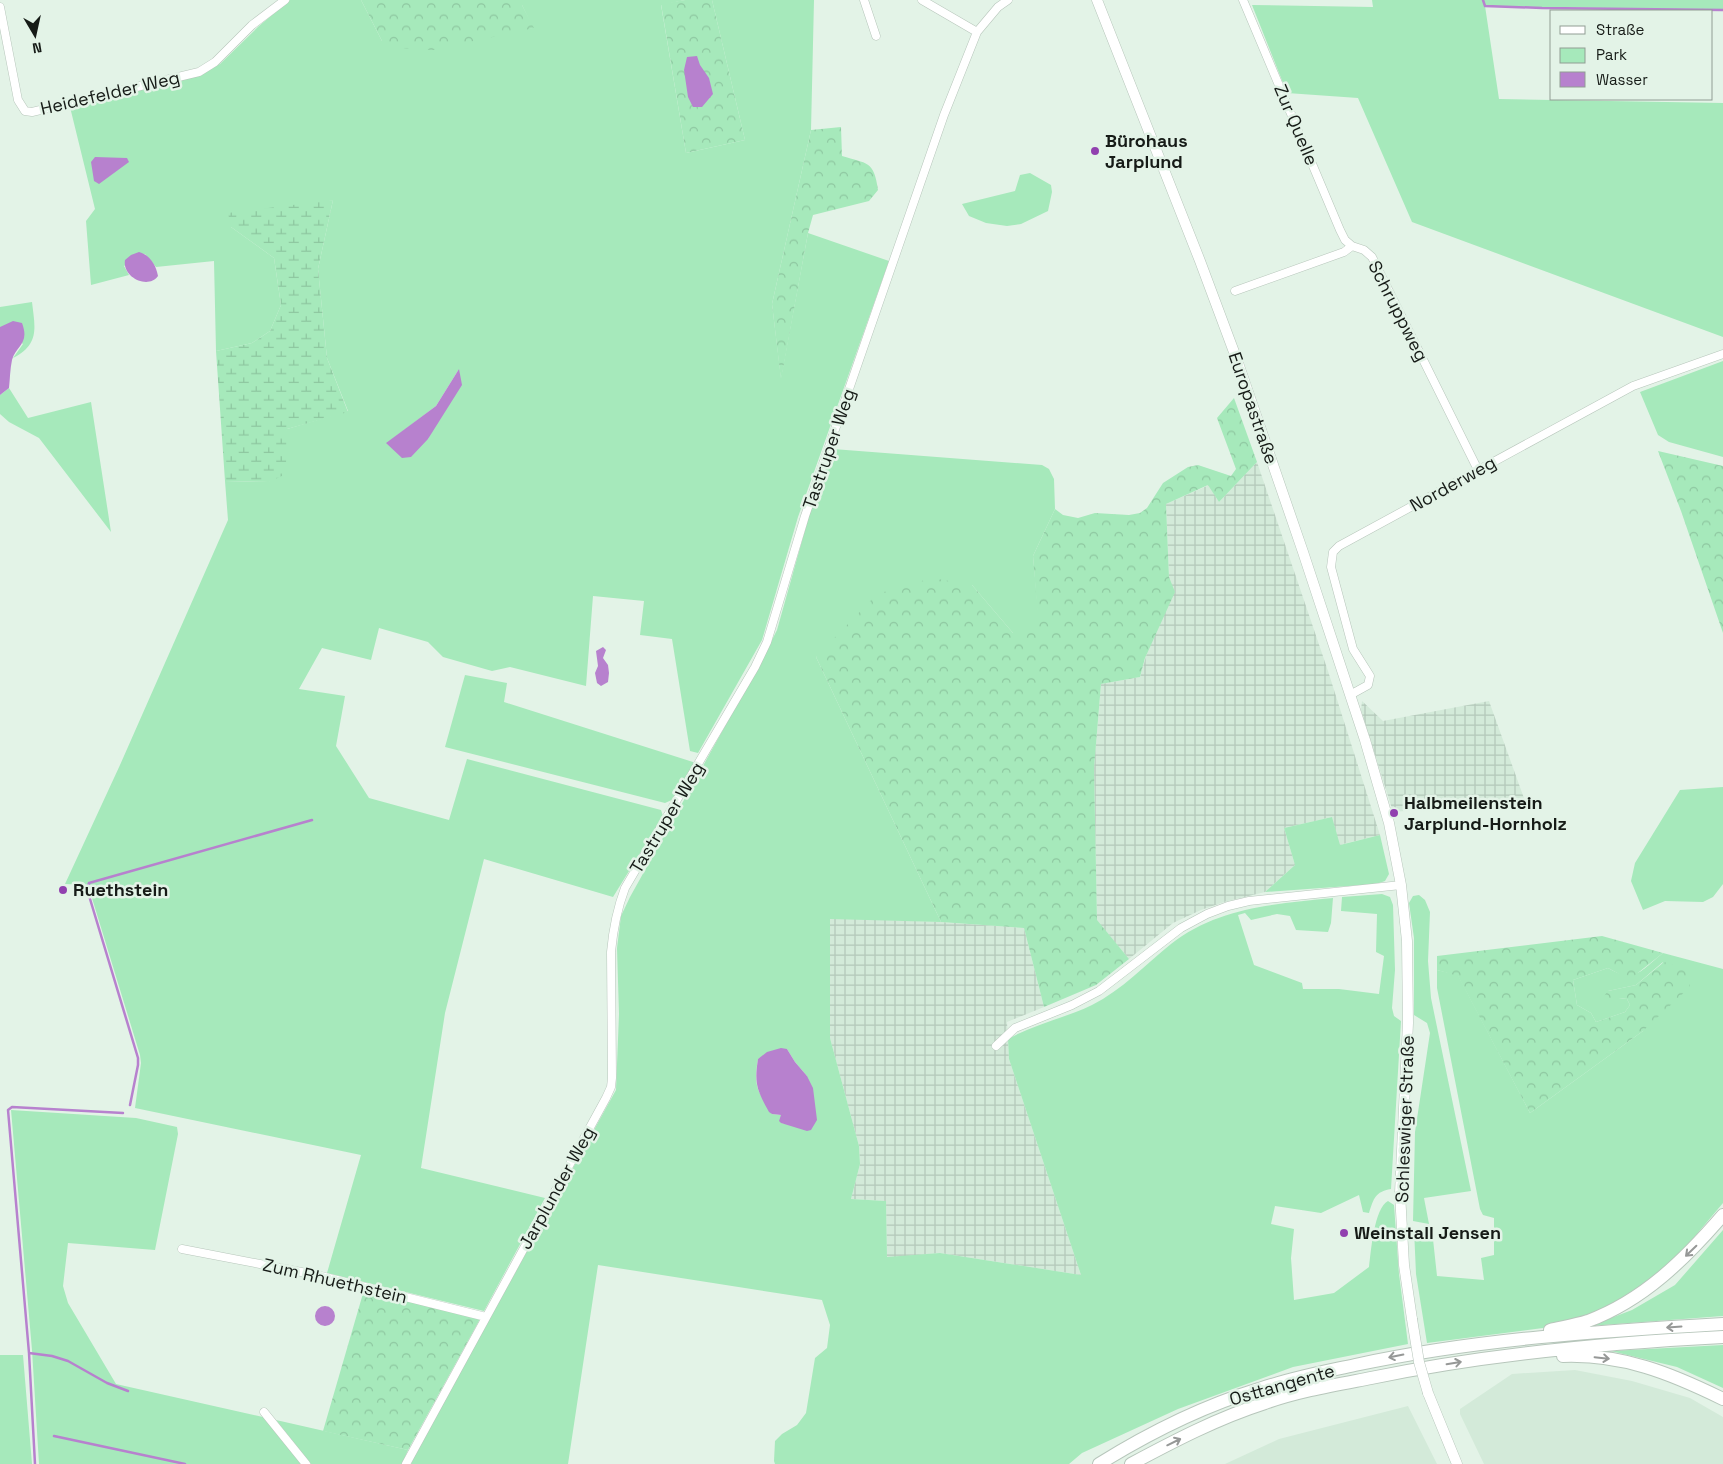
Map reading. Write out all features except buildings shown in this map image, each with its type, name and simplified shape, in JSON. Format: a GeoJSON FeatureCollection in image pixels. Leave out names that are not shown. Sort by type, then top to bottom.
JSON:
{"type":"FeatureCollection","features":[{"type":"Feature","properties":{"kind":"highway"},"geometry":{"type":"LineString","coordinates":[[1479,1344],[1588,1321],[1630,1301],[1661,1278],[1688,1254],[1723,1215]]}},
{"type":"Feature","properties":{"kind":"highway"},"geometry":{"type":"LineString","coordinates":[[1479,1344],[1580,1334],[1723,1324]]}},
{"type":"Feature","properties":{"kind":"highway"},"geometry":{"type":"LineString","coordinates":[[1483,1358],[1590,1346],[1723,1337]]}},
{"type":"Feature","properties":{"kind":"highway","name":"Osttangente"},"geometry":{"type":"LineString","coordinates":[[1099,1464],[1148,1437],[1221,1402],[1300,1376],[1397,1356],[1479,1344]]}},
{"type":"Feature","properties":{"kind":"highway"},"geometry":{"type":"LineString","coordinates":[[1483,1358],[1603,1357],[1638,1364],[1679,1378],[1723,1399]]}},
{"type":"Feature","properties":{"kind":"highway","name":"Osttangente"},"geometry":{"type":"LineString","coordinates":[[1131,1464],[1194,1432],[1265,1403],[1302,1392],[1402,1371],[1483,1358]]}},
{"type":"Feature","properties":{"kind":"main road","name":"Europastraße"},"geometry":{"type":"LineString","coordinates":[[1097,0],[1197,252],[1237,360],[1350,695],[1389,823]]}},
{"type":"Feature","properties":{"kind":"main road","name":"Schleswiger Straße"},"geometry":{"type":"LineString","coordinates":[[1389,823],[1401,885],[1408,941],[1408,1014],[1400,1193],[1404,1265],[1420,1362],[1428,1393],[1457,1464]]}},
{"type":"Feature","properties":{"kind":"street","name":"Heidefelder Weg"},"geometry":{"type":"LineString","coordinates":[[0,7],[18,100],[24,111],[32,112],[199,72],[211,65],[252,25],[284,0]]}},
{"type":"Feature","properties":{"kind":"street"},"geometry":{"type":"LineString","coordinates":[[864,0],[876,36]]}},
{"type":"Feature","properties":{"kind":"street"},"geometry":{"type":"LineString","coordinates":[[922,0],[978,32]]}},
{"type":"Feature","properties":{"kind":"street","name":"Tastruper Weg"},"geometry":{"type":"LineString","coordinates":[[625,888],[745,684],[766,642],[805,516],[944,115],[978,32],[998,7],[1008,0]]}},
{"type":"Feature","properties":{"kind":"street","name":"Zur Quelle"},"geometry":{"type":"LineString","coordinates":[[1243,0],[1340,230],[1345,240],[1352,246]]}},
{"type":"Feature","properties":{"kind":"street","name":"Schruppweg"},"geometry":{"type":"LineString","coordinates":[[1235,291],[1344,252],[1352,246],[1364,250],[1372,257],[1478,470]]}},
{"type":"Feature","properties":{"kind":"street","name":"Norderweg"},"geometry":{"type":"LineString","coordinates":[[1350,695],[1368,684],[1370,676],[1353,649],[1346,629],[1331,567],[1333,552],[1339,546],[1633,386],[1723,354]]}},
{"type":"Feature","properties":{"kind":"street"},"geometry":{"type":"LineString","coordinates":[[996,1046],[1015,1028],[1072,1005],[1099,991],[1125,973],[1181,928],[1207,914],[1249,901],[1401,885]]}},
{"type":"Feature","properties":{"kind":"street","name":"Jarplunder Weg"},"geometry":{"type":"LineString","coordinates":[[406,1464],[611,1087],[613,1062],[612,934],[617,909],[625,888]]}},
{"type":"Feature","properties":{"kind":"street","name":"Zum Rhuethstein"},"geometry":{"type":"LineString","coordinates":[[182,1249],[317,1275],[486,1317]]}},
{"type":"Feature","properties":{"kind":"street"},"geometry":{"type":"LineString","coordinates":[[264,1412],[306,1464]]}},
{"type":"Feature","properties":{"kind":"shaded area"},"geometry":{"type":"Polygon","coordinates":[[[1257,462],[1328,671],[1380,835],[1339,845],[1332,817],[1284,828],[1295,865],[1265,892],[1224,902],[1173,923],[1129,959],[1097,921],[1094,768],[1101,684],[1140,677],[1169,577],[1166,504],[1209,485],[1219,502],[1257,462]]]}},
{"type":"Feature","properties":{"kind":"shaded area"},"geometry":{"type":"Polygon","coordinates":[[[1362,701],[1383,721],[1489,701],[1525,801],[1393,812],[1361,710],[1362,701]]]}},
{"type":"Feature","properties":{"kind":"shaded area"},"geometry":{"type":"Polygon","coordinates":[[[830,918],[941,922],[1024,928],[1044,1007],[1007,1022],[1009,1059],[1081,1275],[940,1253],[887,1258],[886,1201],[851,1199],[860,1164],[859,1146],[830,1038],[830,918]]]}},
{"type":"Feature","properties":{"kind":"shaded area"},"geometry":{"type":"Polygon","coordinates":[[[1575,1370],[1632,1381],[1690,1398],[1723,1417],[1723,1464],[1484,1464],[1460,1414],[1460,1409],[1512,1374],[1575,1370]]]}},
{"type":"Feature","properties":{"kind":"shaded area"},"geometry":{"type":"Polygon","coordinates":[[[1408,1406],[1437,1464],[1225,1464],[1279,1439],[1408,1406]]]}},
{"type":"Feature","properties":{"kind":"green space"},"geometry":{"type":"Polygon","coordinates":[[[290,0],[361,0],[382,41],[533,28],[522,5],[522,0],[685,0],[661,5],[686,153],[745,140],[712,0],[814,0],[811,130],[772,304],[781,378],[808,233],[889,261],[798,517],[762,640],[698,753],[690,751],[672,639],[640,635],[644,601],[593,596],[586,686],[510,667],[492,671],[443,657],[428,642],[379,628],[371,660],[322,648],[299,689],[345,696],[336,746],[369,798],[449,820],[467,759],[661,810],[663,816],[613,897],[484,859],[445,1013],[421,1168],[545,1198],[484,1311],[327,1273],[361,1155],[135,1108],[141,1063],[140,1055],[88,885],[65,884],[120,765],[228,520],[225,481],[269,482],[287,429],[348,411],[327,358],[318,269],[333,200],[231,227],[274,258],[281,305],[270,331],[252,343],[216,351],[214,261],[156,267],[145,254],[124,266],[129,275],[91,285],[86,221],[95,209],[70,107],[196,76],[220,64],[259,26],[290,0]],[[459,369],[436,406],[387,443],[428,439],[459,369]]]}},
{"type":"Feature","properties":{"kind":"green space"},"geometry":{"type":"Polygon","coordinates":[[[361,0],[522,0],[522,5],[534,28],[433,50],[399,48],[382,41],[361,0]]]}},
{"type":"Feature","properties":{"kind":"green space"},"geometry":{"type":"Polygon","coordinates":[[[685,0],[712,0],[745,140],[686,153],[661,4],[685,0]]]}},
{"type":"Feature","properties":{"kind":"green space"},"geometry":{"type":"Polygon","coordinates":[[[1372,0],[1723,0],[1723,10],[1485,6],[1499,99],[1723,103],[1723,337],[1412,222],[1358,98],[1287,93],[1252,5],[1373,7],[1372,0]]]}},
{"type":"Feature","properties":{"kind":"green space"},"geometry":{"type":"Polygon","coordinates":[[[841,127],[842,156],[868,165],[874,173],[878,190],[869,201],[813,215],[781,380],[772,304],[811,130],[841,127]]]}},
{"type":"Feature","properties":{"kind":"green space"},"geometry":{"type":"Polygon","coordinates":[[[1030,173],[1051,185],[1052,192],[1048,211],[1021,224],[1007,226],[986,223],[969,216],[962,204],[1015,191],[1020,175],[1030,173]]]}},
{"type":"Feature","properties":{"kind":"green space"},"geometry":{"type":"Polygon","coordinates":[[[333,200],[318,269],[327,358],[348,412],[287,429],[286,474],[269,482],[225,481],[216,351],[252,343],[270,331],[281,305],[274,258],[231,227],[228,213],[333,200]]]}},
{"type":"Feature","properties":{"kind":"green space"},"geometry":{"type":"Polygon","coordinates":[[[32,302],[34,334],[32,341],[22,353],[13,358],[23,344],[0,327],[0,307],[32,302]]]}},
{"type":"Feature","properties":{"kind":"green space"},"geometry":{"type":"Polygon","coordinates":[[[1723,361],[1723,457],[1669,442],[1658,435],[1640,392],[1723,361]]]}},
{"type":"Feature","properties":{"kind":"green space"},"geometry":{"type":"Polygon","coordinates":[[[9,388],[28,418],[91,402],[111,532],[39,438],[9,422],[0,414],[0,395],[9,388]]]}},
{"type":"Feature","properties":{"kind":"green space"},"geometry":{"type":"Polygon","coordinates":[[[1234,398],[1257,462],[1219,502],[1208,485],[1166,504],[1169,577],[1175,592],[1145,658],[1140,677],[1101,684],[1094,768],[1097,920],[1129,959],[1096,985],[1044,1007],[1024,928],[941,922],[816,657],[877,594],[932,578],[972,585],[1013,633],[1039,633],[1033,556],[1055,509],[1063,515],[1078,518],[1095,513],[1129,515],[1140,513],[1147,508],[1163,483],[1188,467],[1198,465],[1231,476],[1236,469],[1217,418],[1234,398]]]}},
{"type":"Feature","properties":{"kind":"green space"},"geometry":{"type":"Polygon","coordinates":[[[833,449],[1042,465],[1049,469],[1054,479],[1055,509],[1033,556],[1040,633],[1013,633],[972,585],[816,657],[941,922],[830,919],[830,1038],[859,1146],[860,1164],[851,1199],[886,1201],[887,1257],[940,1253],[1081,1275],[1009,1059],[1008,1039],[1029,1029],[1082,1010],[1103,999],[1123,985],[1171,944],[1208,922],[1248,909],[1269,905],[1333,898],[1331,923],[1328,932],[1296,930],[1290,916],[1277,914],[1251,920],[1245,913],[1238,915],[1254,965],[1302,983],[1303,989],[1339,989],[1379,994],[1384,956],[1376,952],[1377,914],[1341,911],[1342,897],[1382,894],[1390,897],[1393,905],[1395,970],[1392,1008],[1394,1016],[1401,1021],[1391,1189],[1376,1196],[1369,1213],[1363,1212],[1359,1195],[1321,1213],[1275,1206],[1271,1224],[1294,1229],[1291,1258],[1294,1300],[1334,1293],[1369,1267],[1374,1231],[1379,1212],[1388,1201],[1394,1205],[1399,1274],[1408,1344],[1293,1367],[1178,1409],[1082,1453],[1069,1464],[775,1464],[775,1441],[782,1434],[797,1425],[806,1413],[815,1358],[827,1348],[830,1325],[822,1300],[598,1265],[568,1464],[411,1464],[616,1090],[619,1014],[617,948],[621,916],[777,630],[809,516],[833,449]],[[787,1049],[758,1059],[756,1076],[758,1088],[772,1114],[781,1115],[781,1123],[787,1124],[807,1076],[787,1049]]]}},
{"type":"Feature","properties":{"kind":"green space"},"geometry":{"type":"Polygon","coordinates":[[[1658,451],[1723,466],[1723,633],[1681,511],[1658,451]]]}},
{"type":"Feature","properties":{"kind":"green space"},"geometry":{"type":"Polygon","coordinates":[[[465,675],[507,683],[504,702],[693,762],[694,766],[674,799],[665,803],[445,747],[465,675]]]}},
{"type":"Feature","properties":{"kind":"green space"},"geometry":{"type":"Polygon","coordinates":[[[1723,787],[1723,884],[1713,897],[1703,902],[1665,901],[1643,910],[1631,881],[1635,863],[1680,790],[1723,787]]]}},
{"type":"Feature","properties":{"kind":"green space"},"geometry":{"type":"Polygon","coordinates":[[[1332,817],[1340,845],[1380,835],[1389,874],[1385,881],[1376,884],[1265,892],[1295,865],[1284,828],[1332,817]]]}},
{"type":"Feature","properties":{"kind":"green space"},"geometry":{"type":"Polygon","coordinates":[[[1419,895],[1425,900],[1430,912],[1428,961],[1431,998],[1471,1191],[1424,1198],[1429,1224],[1413,1221],[1415,1132],[1430,1033],[1427,1023],[1414,1015],[1414,938],[1409,903],[1413,896],[1419,895]]]}},
{"type":"Feature","properties":{"kind":"green space"},"geometry":{"type":"Polygon","coordinates":[[[1602,936],[1663,953],[1634,976],[1621,975],[1608,968],[1573,980],[1577,1005],[1591,1013],[1596,1022],[1625,1012],[1630,1005],[1627,999],[1608,1000],[1604,996],[1608,991],[1636,985],[1664,962],[1683,969],[1688,976],[1690,987],[1643,1031],[1530,1113],[1458,976],[1437,970],[1437,956],[1602,936]]]}},
{"type":"Feature","properties":{"kind":"green space"},"geometry":{"type":"Polygon","coordinates":[[[1663,953],[1723,969],[1723,1203],[1685,1248],[1649,1282],[1612,1305],[1586,1316],[1543,1328],[1427,1343],[1416,1274],[1414,1229],[1432,1230],[1437,1276],[1484,1280],[1481,1258],[1494,1255],[1494,1218],[1483,1215],[1480,1209],[1437,988],[1437,970],[1458,975],[1530,1113],[1643,1031],[1663,962],[1636,985],[1608,991],[1619,998],[1627,999],[1630,1005],[1625,1012],[1596,1022],[1591,1013],[1577,1005],[1573,980],[1608,968],[1618,973],[1632,975],[1638,973],[1663,953]]]}},
{"type":"Feature","properties":{"kind":"green space"},"geometry":{"type":"Polygon","coordinates":[[[11,1110],[136,1118],[177,1127],[178,1134],[155,1250],[68,1243],[63,1286],[68,1303],[116,1384],[263,1417],[301,1464],[39,1464],[32,1350],[11,1110]]]}},
{"type":"Feature","properties":{"kind":"green space"},"geometry":{"type":"Polygon","coordinates":[[[1723,1230],[1723,1316],[1590,1326],[1632,1310],[1675,1285],[1723,1230]]]}},
{"type":"Feature","properties":{"kind":"green space"},"geometry":{"type":"Polygon","coordinates":[[[364,1290],[480,1319],[408,1450],[323,1431],[364,1290]]]}},
{"type":"Feature","properties":{"kind":"green space"},"geometry":{"type":"Polygon","coordinates":[[[1723,1345],[1723,1388],[1677,1367],[1611,1351],[1723,1345]]]}},
{"type":"Feature","properties":{"kind":"green space"},"geometry":{"type":"Polygon","coordinates":[[[0,1355],[23,1355],[32,1464],[0,1464],[0,1355]]]}},
{"type":"Feature","properties":{"kind":"green space"},"geometry":{"type":"Polygon","coordinates":[[[276,1420],[408,1450],[402,1464],[311,1464],[276,1420]]]}},
{"type":"Feature","properties":{"kind":"water"},"geometry":{"type":"Polygon","coordinates":[[[697,56],[700,65],[709,78],[713,94],[702,107],[693,107],[688,97],[684,70],[687,57],[697,56]]]}},
{"type":"Feature","properties":{"kind":"water"},"geometry":{"type":"Polygon","coordinates":[[[95,157],[127,158],[129,162],[99,184],[94,181],[91,162],[95,157]]]}},
{"type":"Feature","properties":{"kind":"water"},"geometry":{"type":"Polygon","coordinates":[[[139,252],[146,255],[154,264],[158,276],[154,280],[142,282],[127,272],[125,260],[139,252]]]}},
{"type":"Feature","properties":{"kind":"water"},"geometry":{"type":"Polygon","coordinates":[[[13,321],[22,323],[24,336],[22,344],[12,360],[9,388],[0,395],[0,327],[13,321]]]}},
{"type":"Feature","properties":{"kind":"water"},"geometry":{"type":"Polygon","coordinates":[[[459,369],[462,385],[428,439],[411,457],[402,458],[386,443],[436,406],[459,369]]]}},
{"type":"Feature","properties":{"kind":"water"},"geometry":{"type":"Polygon","coordinates":[[[603,647],[606,650],[603,658],[608,665],[609,673],[608,682],[601,686],[597,683],[595,673],[598,666],[596,651],[603,647]]]}},
{"type":"Feature","properties":{"kind":"water"},"geometry":{"type":"Polygon","coordinates":[[[781,1048],[787,1049],[807,1076],[813,1088],[817,1120],[811,1130],[807,1131],[781,1123],[779,1121],[781,1115],[769,1112],[759,1092],[756,1075],[758,1059],[767,1052],[781,1048]]]}},
{"type":"Feature","properties":{"kind":"water"},"geometry":{"type":"Polygon","coordinates":[[[325,1306],[332,1309],[335,1316],[332,1323],[325,1326],[318,1323],[315,1316],[318,1309],[325,1306]]]}},
{"type":"Feature","properties":{"kind":"waterway"},"geometry":{"type":"LineString","coordinates":[[1483,0],[1485,6],[1723,10]]}},
{"type":"Feature","properties":{"kind":"waterway"},"geometry":{"type":"LineString","coordinates":[[130,1105],[138,1058],[87,889],[89,883],[312,820]]}},
{"type":"Feature","properties":{"kind":"waterway"},"geometry":{"type":"LineString","coordinates":[[35,1464],[29,1353],[8,1110],[12,1107],[123,1113]]}},
{"type":"Feature","properties":{"kind":"waterway"},"geometry":{"type":"LineString","coordinates":[[29,1353],[52,1356],[68,1361],[107,1383],[128,1391]]}},
{"type":"Feature","properties":{"kind":"waterway"},"geometry":{"type":"LineString","coordinates":[[54,1436],[185,1464]]}},
{"type":"Feature","properties":{"kind":"place","name":"Bürohaus Jarplund"},"geometry":{"type":"Point","coordinates":[1095,151]}},
{"type":"Feature","properties":{"kind":"place","name":"Halbmeilenstein Jarplund-Hornholz"},"geometry":{"type":"Point","coordinates":[1394,813]}},
{"type":"Feature","properties":{"kind":"place","name":"Ruethstein"},"geometry":{"type":"Point","coordinates":[63,890]}},
{"type":"Feature","properties":{"kind":"place","name":"Weinstall Jensen"},"geometry":{"type":"Point","coordinates":[1344,1233]}}]}
